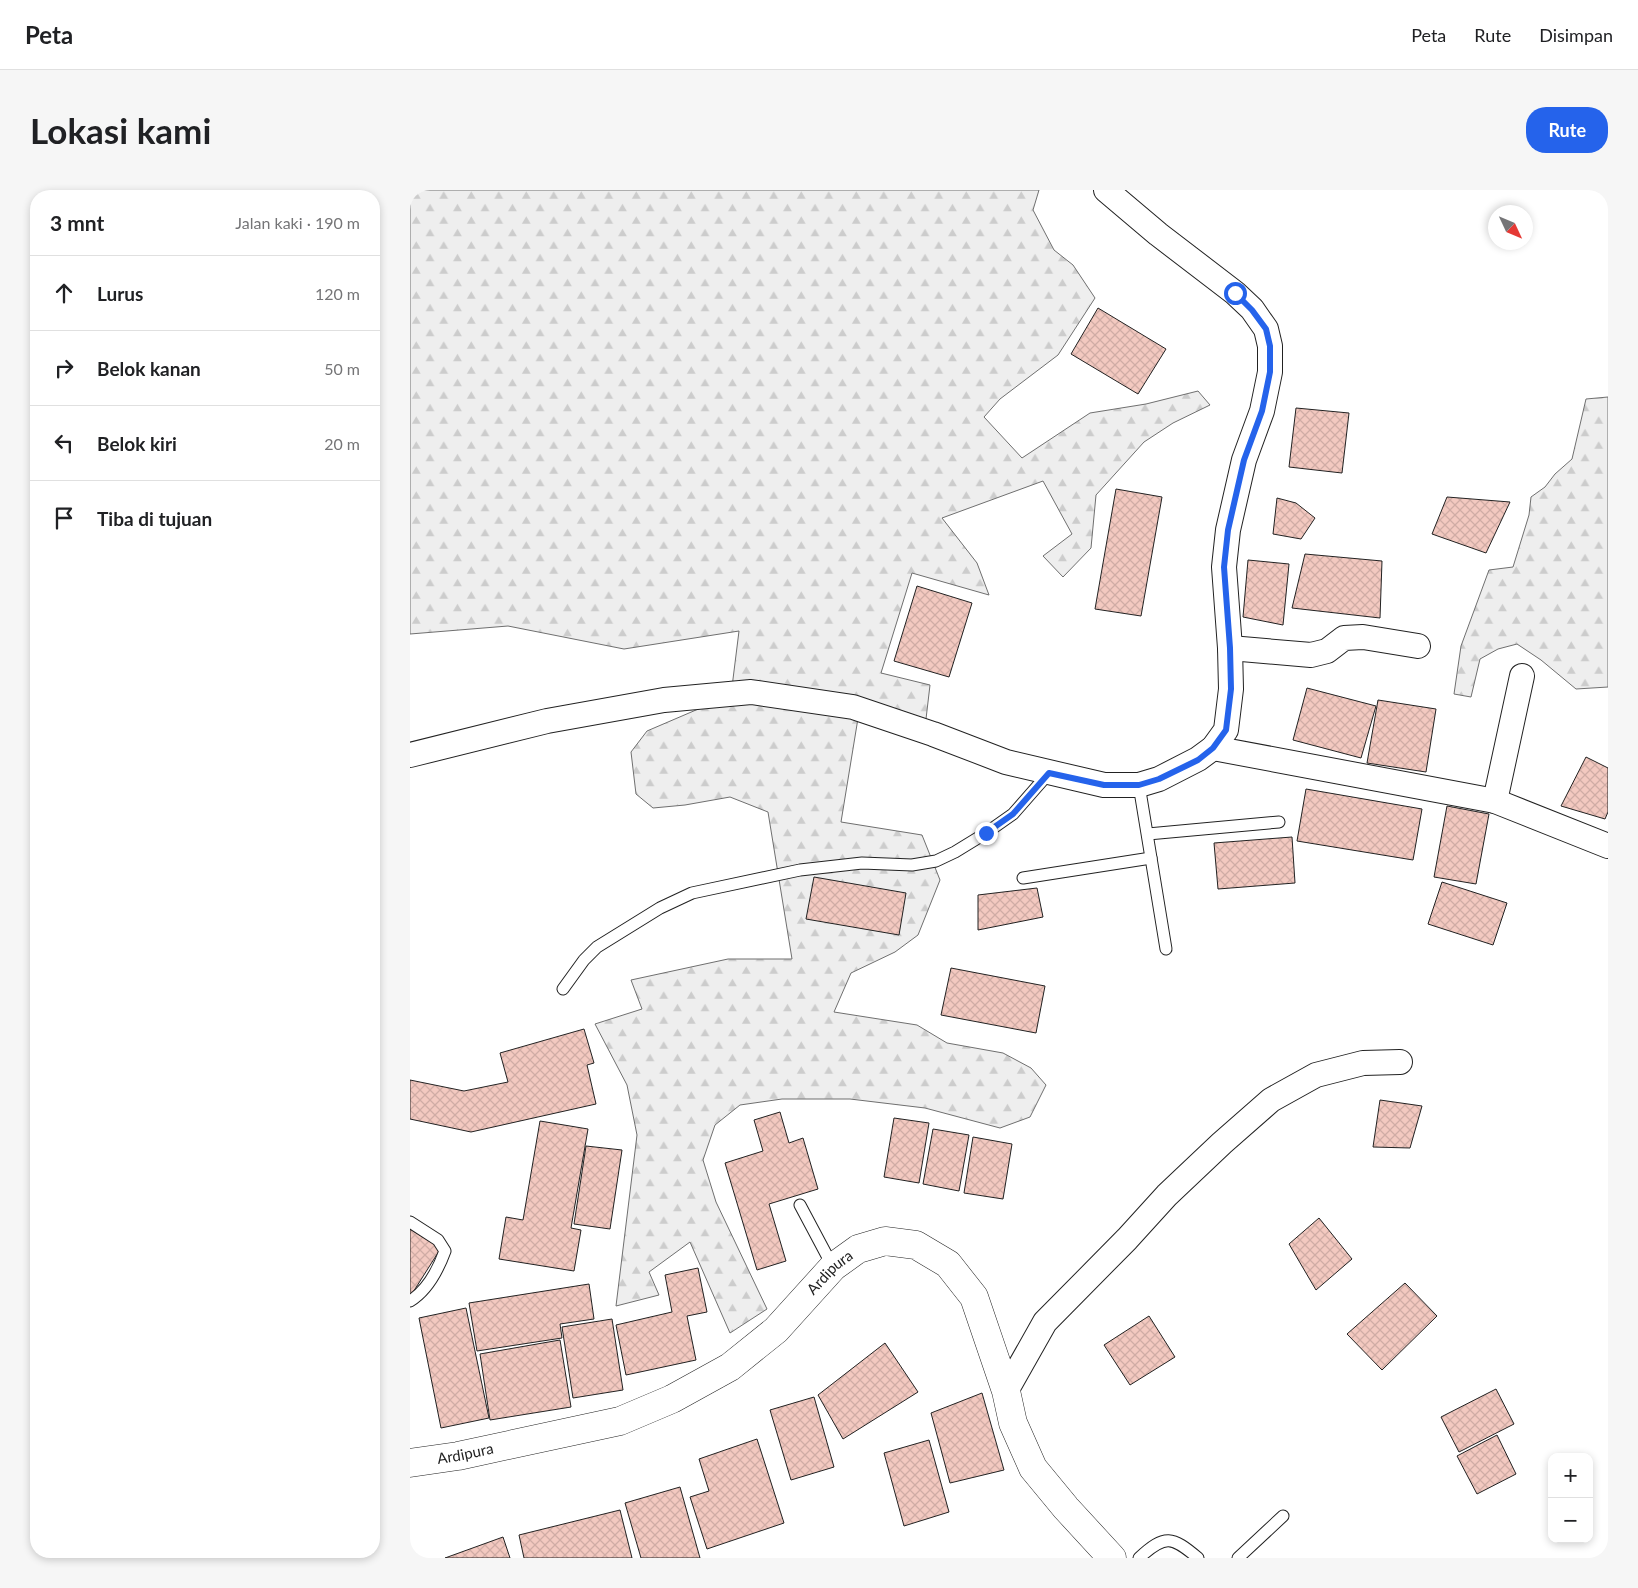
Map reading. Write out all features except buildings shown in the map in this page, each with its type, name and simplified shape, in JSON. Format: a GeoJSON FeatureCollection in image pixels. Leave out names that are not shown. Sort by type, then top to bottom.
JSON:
{"type":"FeatureCollection","features":[{"type":"Feature","properties":{"kind":"street"},"geometry":{"type":"LineString","coordinates":[[410,755],[547,720],[664,700],[751,692],[853,707],[933,734],[1006,762],[1104,785],[1139,785],[1159,779],[1198,760],[1213,748],[1226,730],[1231,689],[1224,567],[1228,530],[1244,460],[1262,411],[1270,372],[1270,346],[1266,329],[1252,310],[1235,293],[1158,234],[1106,190]]}},
{"type":"Feature","properties":{"kind":"street"},"geometry":{"type":"LineString","coordinates":[[1230,648],[1311,655],[1327,651],[1344,638],[1362,637],[1418,646]]}},
{"type":"Feature","properties":{"kind":"street"},"geometry":{"type":"LineString","coordinates":[[1495,801],[1522,676]]}},
{"type":"Feature","properties":{"kind":"street"},"geometry":{"type":"LineString","coordinates":[[1213,748],[1495,801],[1608,846]]}},
{"type":"Feature","properties":{"kind":"street"},"geometry":{"type":"LineString","coordinates":[[1006,1391],[1045,1322],[1127,1239],[1166,1195],[1271,1100],[1316,1075],[1363,1063],[1400,1062]]}},
{"type":"Feature","properties":{"kind":"street","name":"Ardipura"},"geometry":{"type":"LineString","coordinates":[[410,1463],[458,1456],[620,1421],[672,1399],[730,1368],[776,1330],[833,1267],[858,1249],[885,1241],[916,1245],[948,1264],[974,1297],[1006,1391],[1013,1423],[1034,1468],[1066,1508],[1112,1558]]}},
{"type":"Feature","properties":{"kind":"lane"},"geometry":{"type":"LineString","coordinates":[[563,989],[584,960],[597,947],[660,908],[692,893],[800,870],[862,862],[912,865],[936,861],[955,852],[1013,814],[1049,773]]}},
{"type":"Feature","properties":{"kind":"lane"},"geometry":{"type":"LineString","coordinates":[[1139,785],[1166,949]]}},
{"type":"Feature","properties":{"kind":"lane"},"geometry":{"type":"LineString","coordinates":[[1148,834],[1279,822]]}},
{"type":"Feature","properties":{"kind":"lane"},"geometry":{"type":"LineString","coordinates":[[1023,878],[1152,858]]}},
{"type":"Feature","properties":{"kind":"lane"},"geometry":{"type":"LineString","coordinates":[[800,1205],[833,1267]]}},
{"type":"Feature","properties":{"kind":"lane"},"geometry":{"type":"LineString","coordinates":[[410,1222],[438,1240],[445,1251],[438,1270],[427,1285],[410,1301]]}},
{"type":"Feature","properties":{"kind":"lane"},"geometry":{"type":"LineString","coordinates":[[1238,1558],[1283,1516]]}},
{"type":"Feature","properties":{"kind":"lane"},"geometry":{"type":"LineString","coordinates":[[1139,1558],[1160,1541],[1172,1540],[1183,1545],[1198,1558]]}},
{"type":"Feature","properties":{"kind":"green space"},"geometry":{"type":"Polygon","coordinates":[[[410,190],[1039,190],[1033,210],[1054,250],[1073,265],[1095,298],[1058,355],[1000,399],[984,417],[1022,458],[1090,413],[1146,404],[1198,391],[1210,405],[1173,423],[1144,442],[1096,495],[1091,548],[1063,577],[1043,556],[1072,534],[1043,481],[942,518],[977,563],[989,595],[912,573],[881,673],[930,685],[926,719],[861,700],[841,822],[922,835],[940,880],[918,935],[895,952],[851,973],[834,1012],[917,1025],[947,1043],[1003,1053],[1031,1068],[1046,1085],[1030,1117],[1000,1128],[925,1108],[850,1099],[782,1099],[740,1105],[715,1125],[703,1160],[716,1202],[767,1309],[730,1333],[690,1242],[649,1272],[659,1295],[616,1306],[637,1135],[627,1085],[595,1024],[642,1009],[631,980],[728,959],[792,959],[768,812],[730,797],[685,805],[653,808],[636,794],[631,752],[647,731],[731,695],[739,631],[624,649],[508,626],[410,634],[410,190]]]}},
{"type":"Feature","properties":{"kind":"green space"},"geometry":{"type":"Polygon","coordinates":[[[1608,397],[1608,687],[1576,689],[1541,660],[1517,644],[1498,649],[1480,659],[1471,697],[1454,694],[1461,646],[1489,570],[1513,567],[1529,515],[1531,497],[1545,487],[1555,474],[1572,459],[1586,399],[1608,397]]]}},
{"type":"Feature","properties":{"kind":"route"},"geometry":{"type":"LineString","coordinates":[[986,833],[1013,814],[1049,773],[1104,785],[1139,785],[1159,779],[1198,760],[1213,748],[1226,730],[1231,689],[1228,610],[1224,567],[1228,530],[1244,460],[1262,411],[1270,372],[1270,346],[1266,329],[1252,310],[1235,293]]}}]}
